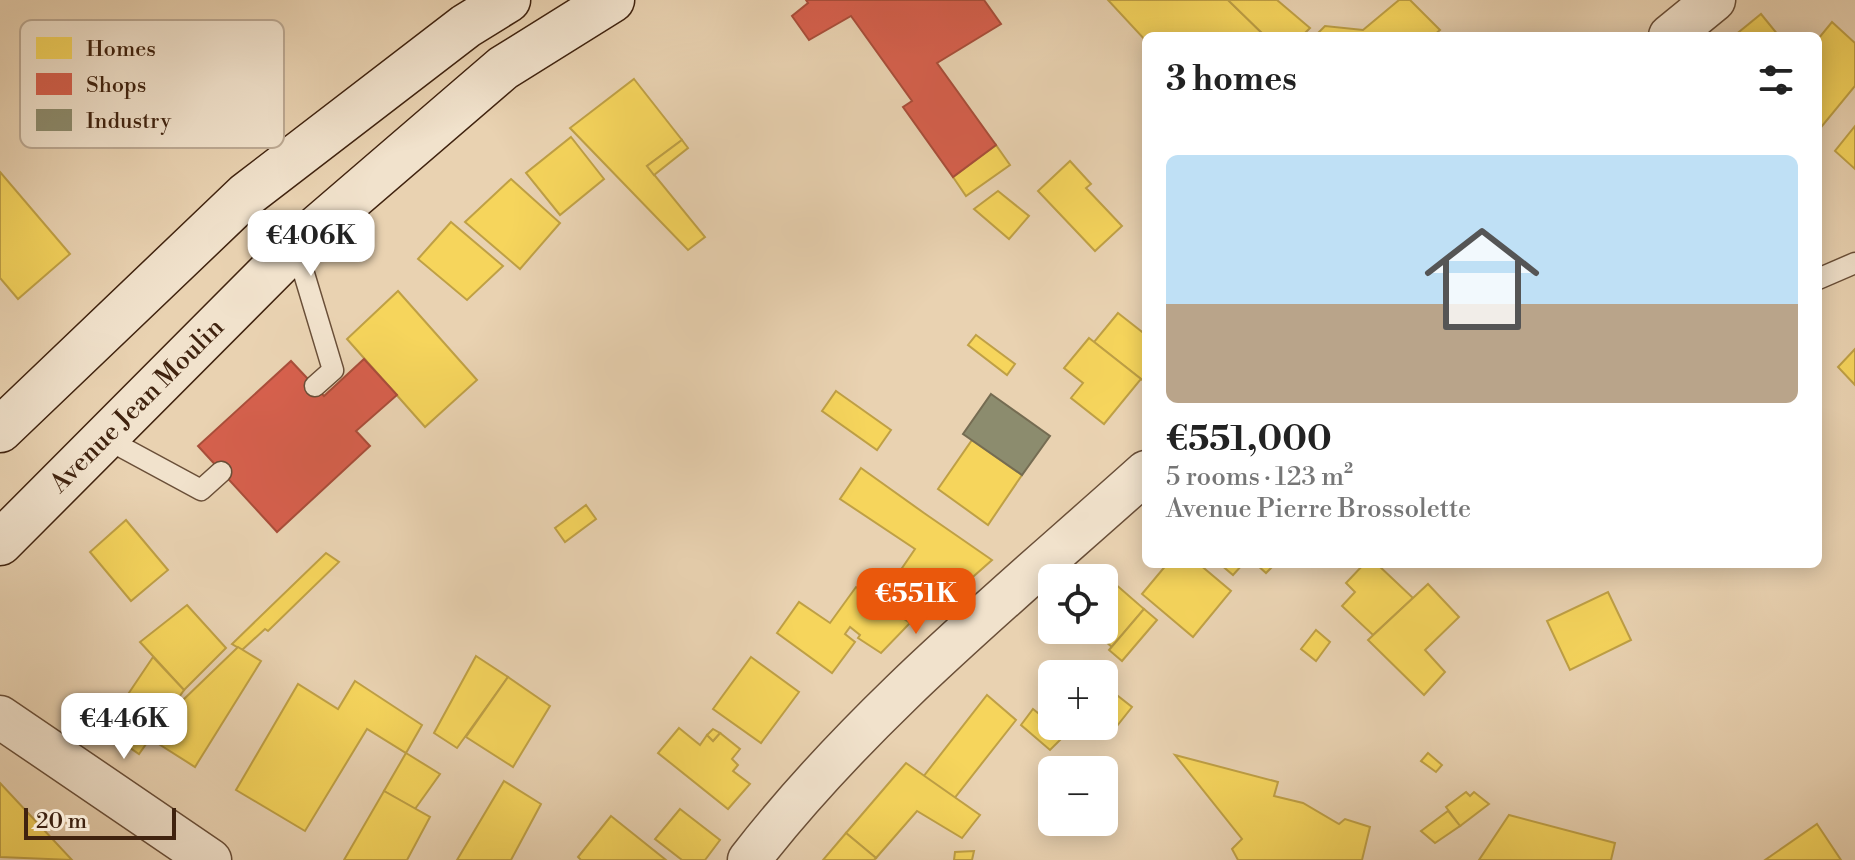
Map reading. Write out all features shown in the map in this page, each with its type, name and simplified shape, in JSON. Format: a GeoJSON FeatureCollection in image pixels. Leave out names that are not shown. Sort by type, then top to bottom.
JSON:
{"type":"FeatureCollection","features":[{"type":"Feature","properties":{"kind":"main road"},"geometry":{"type":"LineString","coordinates":[[0,430],[246,195],[466,26],[508,0]]}},
{"type":"Feature","properties":{"kind":"main road","name":"Avenue Jean Moulin"},"geometry":{"type":"LineString","coordinates":[[0,543],[296,246],[503,68],[612,0]]}},
{"type":"Feature","properties":{"kind":"street"},"geometry":{"type":"LineString","coordinates":[[1675,32],[1714,0]]}},
{"type":"Feature","properties":{"kind":"street"},"geometry":{"type":"LineString","coordinates":[[749,860],[789,808],[877,718],[1142,476]]}},
{"type":"Feature","properties":{"kind":"street"},"geometry":{"type":"LineString","coordinates":[[0,717],[210,860]]}},
{"type":"Feature","properties":{"kind":"lane"},"geometry":{"type":"LineString","coordinates":[[296,246],[333,370],[315,386]]}},
{"type":"Feature","properties":{"kind":"lane"},"geometry":{"type":"LineString","coordinates":[[1822,277],[1855,263]]}},
{"type":"Feature","properties":{"kind":"lane"},"geometry":{"type":"LineString","coordinates":[[103,437],[201,490],[221,472]]}},
{"type":"Feature","properties":{"kind":"building: Homes"},"geometry":{"type":"Polygon","coordinates":[[[1108,0],[1228,0],[1261,32],[1142,32],[1142,37],[1108,0]]]}},
{"type":"Feature","properties":{"kind":"building: Homes"},"geometry":{"type":"Polygon","coordinates":[[[1228,0],[1277,0],[1310,28],[1306,32],[1261,32],[1228,0]]]}},
{"type":"Feature","properties":{"kind":"building: Homes"},"geometry":{"type":"Polygon","coordinates":[[[1399,0],[1410,0],[1440,30],[1319,32],[1325,26],[1363,30],[1399,0]]]}},
{"type":"Feature","properties":{"kind":"building: Homes"},"geometry":{"type":"Polygon","coordinates":[[[1761,14],[1776,32],[1739,32],[1761,14]]]}},
{"type":"Feature","properties":{"kind":"building: Homes"},"geometry":{"type":"Polygon","coordinates":[[[1832,22],[1855,43],[1855,86],[1822,126],[1822,34],[1832,22]]]}},
{"type":"Feature","properties":{"kind":"building: Homes"},"geometry":{"type":"Polygon","coordinates":[[[634,79],[682,140],[647,166],[705,237],[688,250],[570,128],[634,79]]]}},
{"type":"Feature","properties":{"kind":"building: Homes"},"geometry":{"type":"Polygon","coordinates":[[[1855,126],[1855,169],[1835,151],[1855,126]]]}},
{"type":"Feature","properties":{"kind":"building: Homes"},"geometry":{"type":"Polygon","coordinates":[[[571,137],[604,179],[560,215],[526,173],[571,137]]]}},
{"type":"Feature","properties":{"kind":"building: Homes"},"geometry":{"type":"Polygon","coordinates":[[[682,140],[688,148],[654,175],[647,166],[682,140]]]}},
{"type":"Feature","properties":{"kind":"building: Homes"},"geometry":{"type":"Polygon","coordinates":[[[996,145],[1010,165],[966,196],[953,177],[996,145]]]}},
{"type":"Feature","properties":{"kind":"building: Homes"},"geometry":{"type":"Polygon","coordinates":[[[1070,161],[1091,184],[1086,188],[1122,226],[1095,251],[1038,191],[1070,161]]]}},
{"type":"Feature","properties":{"kind":"building: Homes"},"geometry":{"type":"Polygon","coordinates":[[[0,172],[70,254],[18,299],[0,278],[0,172]]]}},
{"type":"Feature","properties":{"kind":"building: Homes"},"geometry":{"type":"Polygon","coordinates":[[[511,179],[560,223],[520,269],[465,222],[511,179]]]}},
{"type":"Feature","properties":{"kind":"building: Homes"},"geometry":{"type":"Polygon","coordinates":[[[998,191],[1029,216],[1009,239],[974,209],[998,191]]]}},
{"type":"Feature","properties":{"kind":"building: Homes"},"geometry":{"type":"Polygon","coordinates":[[[451,222],[503,266],[467,300],[418,259],[451,222]]]}},
{"type":"Feature","properties":{"kind":"building: Homes"},"geometry":{"type":"Polygon","coordinates":[[[398,291],[477,380],[425,427],[347,339],[398,291]]]}},
{"type":"Feature","properties":{"kind":"building: Homes"},"geometry":{"type":"Polygon","coordinates":[[[1118,313],[1142,332],[1142,380],[1094,342],[1118,313]]]}},
{"type":"Feature","properties":{"kind":"building: Homes"},"geometry":{"type":"Polygon","coordinates":[[[976,335],[1015,364],[1007,375],[968,345],[976,335]]]}},
{"type":"Feature","properties":{"kind":"building: Homes"},"geometry":{"type":"Polygon","coordinates":[[[1089,338],[1141,379],[1104,424],[1071,398],[1083,383],[1064,368],[1089,338]]]}},
{"type":"Feature","properties":{"kind":"building: Homes"},"geometry":{"type":"Polygon","coordinates":[[[1855,349],[1855,385],[1838,367],[1855,349]]]}},
{"type":"Feature","properties":{"kind":"building: Homes"},"geometry":{"type":"Polygon","coordinates":[[[836,391],[891,430],[877,450],[822,411],[836,391]]]}},
{"type":"Feature","properties":{"kind":"building: Homes"},"geometry":{"type":"Polygon","coordinates":[[[972,440],[1022,475],[988,525],[938,489],[972,440]]]}},
{"type":"Feature","properties":{"kind":"building: Homes"},"geometry":{"type":"Polygon","coordinates":[[[861,468],[992,560],[966,583],[954,576],[936,600],[898,574],[915,549],[840,499],[861,468]]]}},
{"type":"Feature","properties":{"kind":"building: Homes"},"geometry":{"type":"Polygon","coordinates":[[[586,505],[596,519],[565,542],[555,528],[586,505]]]}},
{"type":"Feature","properties":{"kind":"building: Homes"},"geometry":{"type":"Polygon","coordinates":[[[126,520],[168,570],[131,601],[90,552],[126,520]]]}},
{"type":"Feature","properties":{"kind":"building: Homes"},"geometry":{"type":"Polygon","coordinates":[[[326,553],[339,562],[268,631],[265,629],[242,650],[232,644],[326,553]]]}},
{"type":"Feature","properties":{"kind":"building: Homes"},"geometry":{"type":"Polygon","coordinates":[[[1164,568],[1204,568],[1231,591],[1193,637],[1142,594],[1164,568]]]}},
{"type":"Feature","properties":{"kind":"building: Homes"},"geometry":{"type":"Polygon","coordinates":[[[1225,568],[1239,568],[1233,575],[1225,568]]]}},
{"type":"Feature","properties":{"kind":"building: Homes"},"geometry":{"type":"Polygon","coordinates":[[[1360,568],[1381,568],[1413,598],[1373,635],[1342,606],[1355,592],[1346,583],[1360,568]]]}},
{"type":"Feature","properties":{"kind":"building: Homes"},"geometry":{"type":"Polygon","coordinates":[[[1428,584],[1459,617],[1425,650],[1445,672],[1424,695],[1368,640],[1428,584]]]}},
{"type":"Feature","properties":{"kind":"building: Homes"},"geometry":{"type":"Polygon","coordinates":[[[1118,586],[1144,609],[1118,640],[1118,586]]]}},
{"type":"Feature","properties":{"kind":"building: Homes"},"geometry":{"type":"Polygon","coordinates":[[[856,587],[910,623],[881,653],[858,638],[860,635],[850,627],[845,634],[855,642],[832,673],[777,633],[799,602],[830,623],[856,587]]]}},
{"type":"Feature","properties":{"kind":"building: Homes"},"geometry":{"type":"Polygon","coordinates":[[[1608,592],[1631,640],[1570,670],[1547,621],[1608,592]]]}},
{"type":"Feature","properties":{"kind":"building: Homes"},"geometry":{"type":"Polygon","coordinates":[[[187,605],[226,648],[184,690],[140,642],[187,605]]]}},
{"type":"Feature","properties":{"kind":"building: Homes"},"geometry":{"type":"Polygon","coordinates":[[[1144,609],[1157,620],[1122,661],[1109,650],[1118,644],[1118,639],[1144,609]]]}},
{"type":"Feature","properties":{"kind":"building: Homes"},"geometry":{"type":"Polygon","coordinates":[[[1316,630],[1330,642],[1316,661],[1301,649],[1316,630]]]}},
{"type":"Feature","properties":{"kind":"building: Homes"},"geometry":{"type":"Polygon","coordinates":[[[238,647],[261,661],[195,767],[154,741],[181,702],[238,647]]]}},
{"type":"Feature","properties":{"kind":"building: Homes"},"geometry":{"type":"Polygon","coordinates":[[[476,656],[508,677],[457,748],[434,733],[476,656]]]}},
{"type":"Feature","properties":{"kind":"building: Homes"},"geometry":{"type":"Polygon","coordinates":[[[153,657],[184,690],[139,754],[104,730],[153,657]]]}},
{"type":"Feature","properties":{"kind":"building: Homes"},"geometry":{"type":"Polygon","coordinates":[[[751,657],[799,692],[761,743],[713,709],[751,657]]]}},
{"type":"Feature","properties":{"kind":"building: Homes"},"geometry":{"type":"Polygon","coordinates":[[[508,677],[550,706],[513,767],[466,737],[508,677]]]}},
{"type":"Feature","properties":{"kind":"building: Homes"},"geometry":{"type":"Polygon","coordinates":[[[355,681],[422,725],[406,753],[367,729],[305,831],[236,790],[298,684],[338,709],[355,681]]]}},
{"type":"Feature","properties":{"kind":"building: Homes"},"geometry":{"type":"Polygon","coordinates":[[[987,695],[1016,720],[953,800],[923,777],[987,695]]]}},
{"type":"Feature","properties":{"kind":"building: Homes"},"geometry":{"type":"Polygon","coordinates":[[[1118,696],[1132,707],[1118,725],[1118,696]]]}},
{"type":"Feature","properties":{"kind":"building: Homes"},"geometry":{"type":"Polygon","coordinates":[[[1033,709],[1038,713],[1038,740],[1021,725],[1033,709]]]}},
{"type":"Feature","properties":{"kind":"building: Homes"},"geometry":{"type":"Polygon","coordinates":[[[679,728],[700,745],[707,735],[713,741],[720,733],[740,749],[732,759],[738,765],[733,771],[750,784],[728,809],[658,753],[679,728]]]}},
{"type":"Feature","properties":{"kind":"building: Homes"},"geometry":{"type":"Polygon","coordinates":[[[713,729],[720,733],[713,741],[707,735],[713,729]]]}},
{"type":"Feature","properties":{"kind":"building: Homes"},"geometry":{"type":"Polygon","coordinates":[[[1038,740],[1060,740],[1050,750],[1038,740]]]}},
{"type":"Feature","properties":{"kind":"building: Homes"},"geometry":{"type":"Polygon","coordinates":[[[406,753],[440,774],[415,809],[384,791],[406,753]]]}},
{"type":"Feature","properties":{"kind":"building: Homes"},"geometry":{"type":"Polygon","coordinates":[[[1428,753],[1442,765],[1436,772],[1421,761],[1428,753]]]}},
{"type":"Feature","properties":{"kind":"building: Homes"},"geometry":{"type":"Polygon","coordinates":[[[1175,755],[1278,782],[1274,796],[1303,803],[1339,824],[1345,819],[1370,827],[1362,860],[1238,860],[1232,849],[1242,839],[1175,755]]]}},
{"type":"Feature","properties":{"kind":"building: Homes"},"geometry":{"type":"Polygon","coordinates":[[[906,763],[980,815],[962,838],[917,811],[876,858],[846,833],[906,763]]]}},
{"type":"Feature","properties":{"kind":"building: Homes"},"geometry":{"type":"Polygon","coordinates":[[[504,781],[541,804],[511,860],[457,860],[504,781]]]}},
{"type":"Feature","properties":{"kind":"building: Homes"},"geometry":{"type":"Polygon","coordinates":[[[0,783],[72,860],[0,857],[0,783]]]}},
{"type":"Feature","properties":{"kind":"building: Homes"},"geometry":{"type":"Polygon","coordinates":[[[384,791],[430,817],[407,860],[344,860],[384,791]]]}},
{"type":"Feature","properties":{"kind":"building: Homes"},"geometry":{"type":"Polygon","coordinates":[[[1466,792],[1470,796],[1474,792],[1489,804],[1460,826],[1446,807],[1466,792]]]}},
{"type":"Feature","properties":{"kind":"building: Homes"},"geometry":{"type":"Polygon","coordinates":[[[680,809],[720,840],[705,860],[682,860],[655,839],[680,809]]]}},
{"type":"Feature","properties":{"kind":"building: Homes"},"geometry":{"type":"Polygon","coordinates":[[[1448,811],[1460,826],[1435,843],[1421,831],[1448,811]]]}},
{"type":"Feature","properties":{"kind":"building: Homes"},"geometry":{"type":"Polygon","coordinates":[[[1509,815],[1615,843],[1611,860],[1479,860],[1509,815]]]}},
{"type":"Feature","properties":{"kind":"building: Homes"},"geometry":{"type":"Polygon","coordinates":[[[611,816],[666,860],[581,860],[578,857],[611,816]]]}},
{"type":"Feature","properties":{"kind":"building: Homes"},"geometry":{"type":"Polygon","coordinates":[[[1817,824],[1841,860],[1765,860],[1817,824]]]}},
{"type":"Feature","properties":{"kind":"building: Homes"},"geometry":{"type":"Polygon","coordinates":[[[846,833],[876,858],[823,860],[846,833]]]}},
{"type":"Feature","properties":{"kind":"building: Homes"},"geometry":{"type":"Polygon","coordinates":[[[974,851],[972,860],[954,860],[955,852],[974,851]]]}},
{"type":"Feature","properties":{"kind":"building: Shops"},"geometry":{"type":"Polygon","coordinates":[[[806,0],[984,0],[1001,24],[937,63],[996,145],[953,177],[903,107],[912,101],[851,16],[809,40],[792,16],[808,3],[806,0]]]}},
{"type":"Feature","properties":{"kind":"building: Shops"},"geometry":{"type":"Polygon","coordinates":[[[364,359],[397,395],[356,431],[370,446],[277,532],[198,446],[291,361],[324,396],[364,359]]]}},
{"type":"Feature","properties":{"kind":"building: Industry"},"geometry":{"type":"Polygon","coordinates":[[[991,394],[1050,436],[1022,475],[963,434],[991,394]]]}}]}
